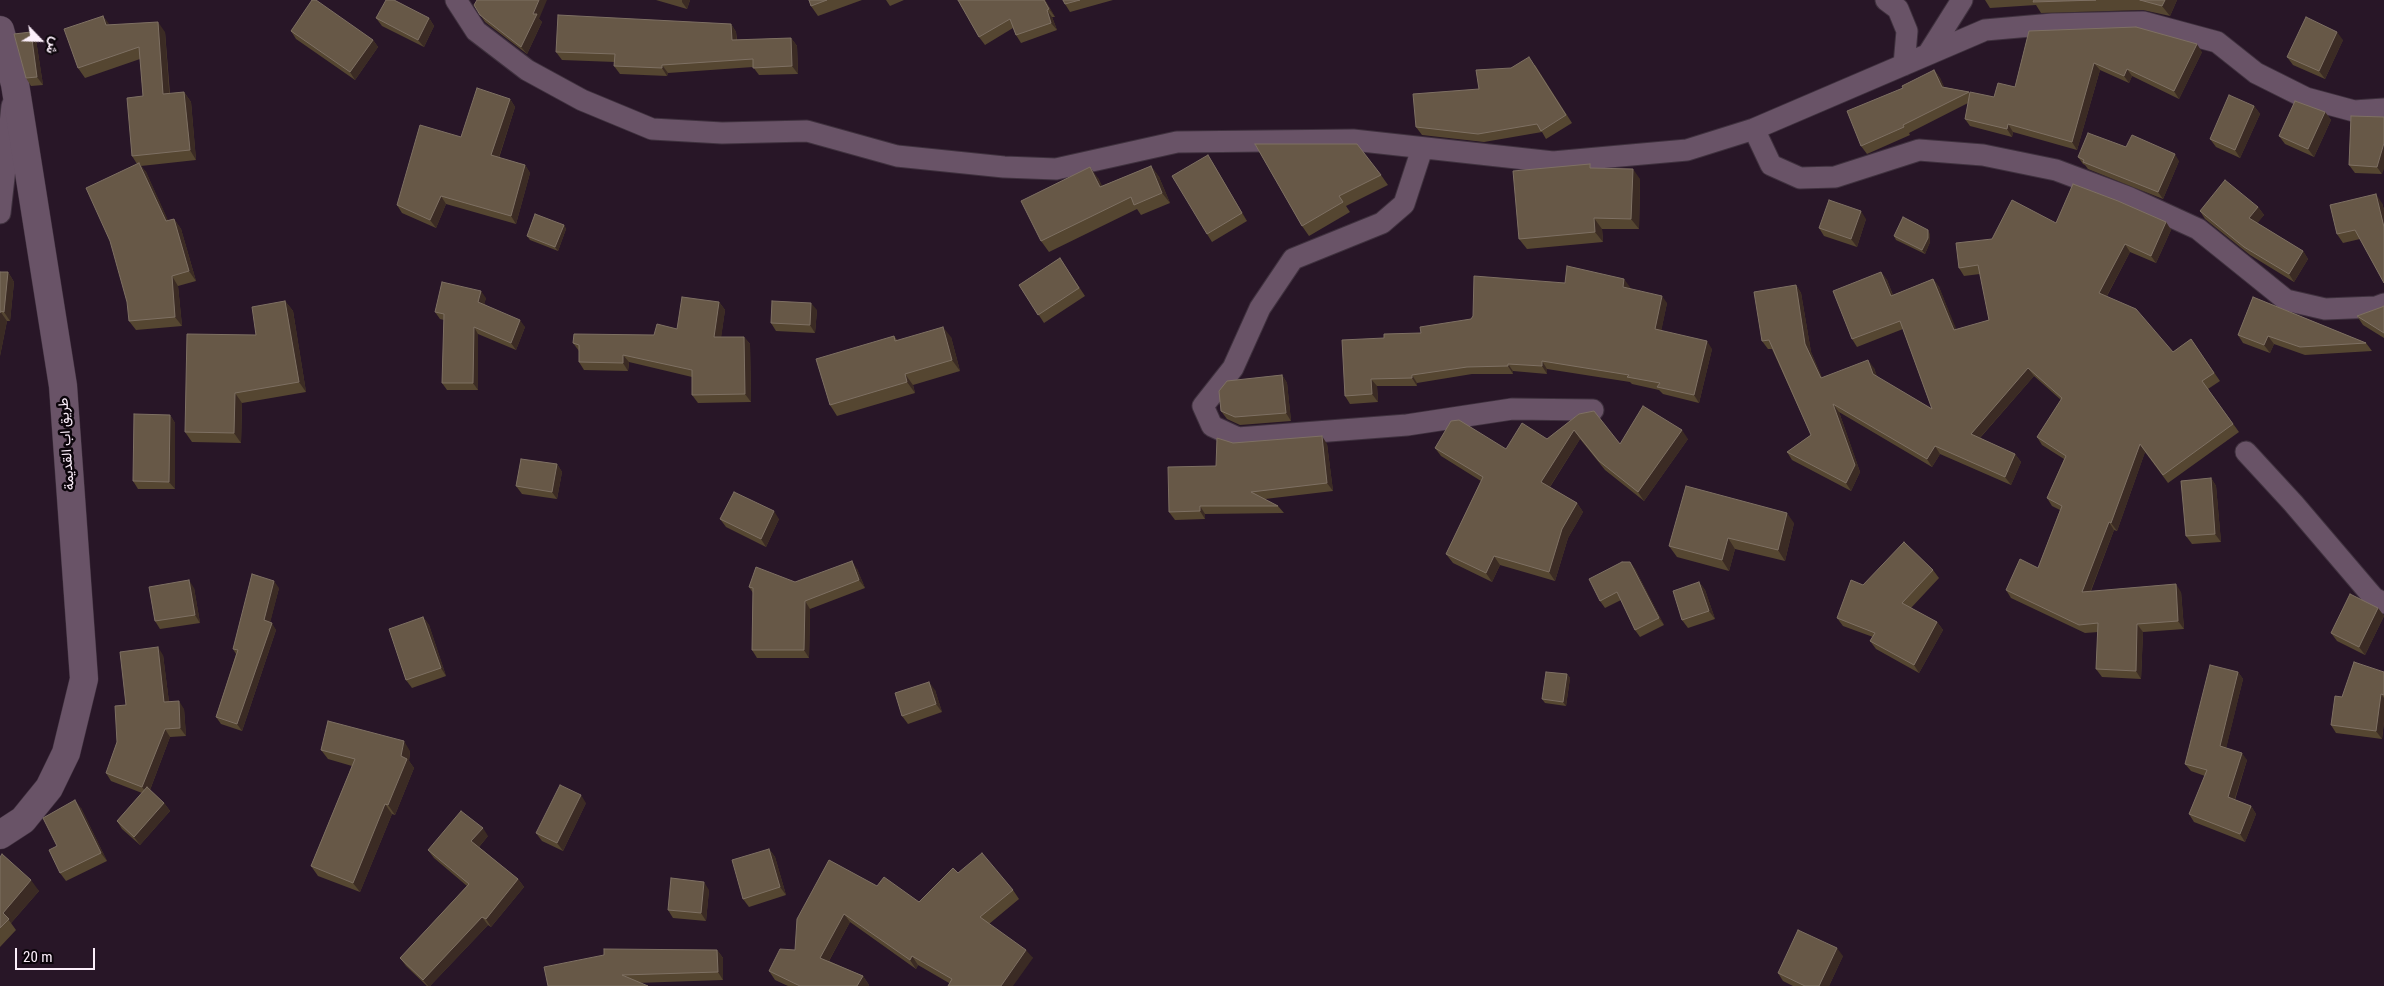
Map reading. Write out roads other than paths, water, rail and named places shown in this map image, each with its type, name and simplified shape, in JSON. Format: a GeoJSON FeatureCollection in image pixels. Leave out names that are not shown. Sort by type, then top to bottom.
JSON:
{"type":"FeatureCollection","features":[{"type":"Feature","properties":{"kind":"street"},"geometry":{"type":"LineString","coordinates":[[456,0],[476,31],[527,70],[582,100],[652,129],[722,133],[807,130],[897,156],[1004,167],[1056,169],[1177,142],[1353,140],[1553,162],[1687,150],[1754,128],[1985,30],[2054,24],[2143,22],[2217,42],[2256,74],[2306,98],[2354,111],[2384,109]]}},
{"type":"Feature","properties":{"kind":"street"},"geometry":{"type":"LineString","coordinates":[[1886,0],[1898,10],[1906,31],[1904,64]]}},
{"type":"Feature","properties":{"kind":"street"},"geometry":{"type":"LineString","coordinates":[[1928,54],[1962,0]]}},
{"type":"Feature","properties":{"kind":"street","name":"طريق اب القديمة"},"geometry":{"type":"LineString","coordinates":[[0,30],[15,84],[63,386],[84,679],[66,752],[49,788],[22,820],[0,835]]}},
{"type":"Feature","properties":{"kind":"street"},"geometry":{"type":"LineString","coordinates":[[0,213],[15,84]]}},
{"type":"Feature","properties":{"kind":"street"},"geometry":{"type":"LineString","coordinates":[[1754,128],[1771,166],[1800,178],[1835,177],[1919,150],[1983,155],[2056,170],[2128,197],[2198,229],[2286,300],[2325,309],[2376,307],[2384,304]]}},
{"type":"Feature","properties":{"kind":"street"},"geometry":{"type":"LineString","coordinates":[[1422,149],[1404,204],[1382,223],[1293,259],[1260,308],[1233,368],[1203,406],[1212,426],[1238,438],[1407,424],[1512,409],[1593,410]]}},
{"type":"Feature","properties":{"kind":"street"},"geometry":{"type":"LineString","coordinates":[[2246,452],[2293,503],[2374,598],[2384,603]]}}]}
